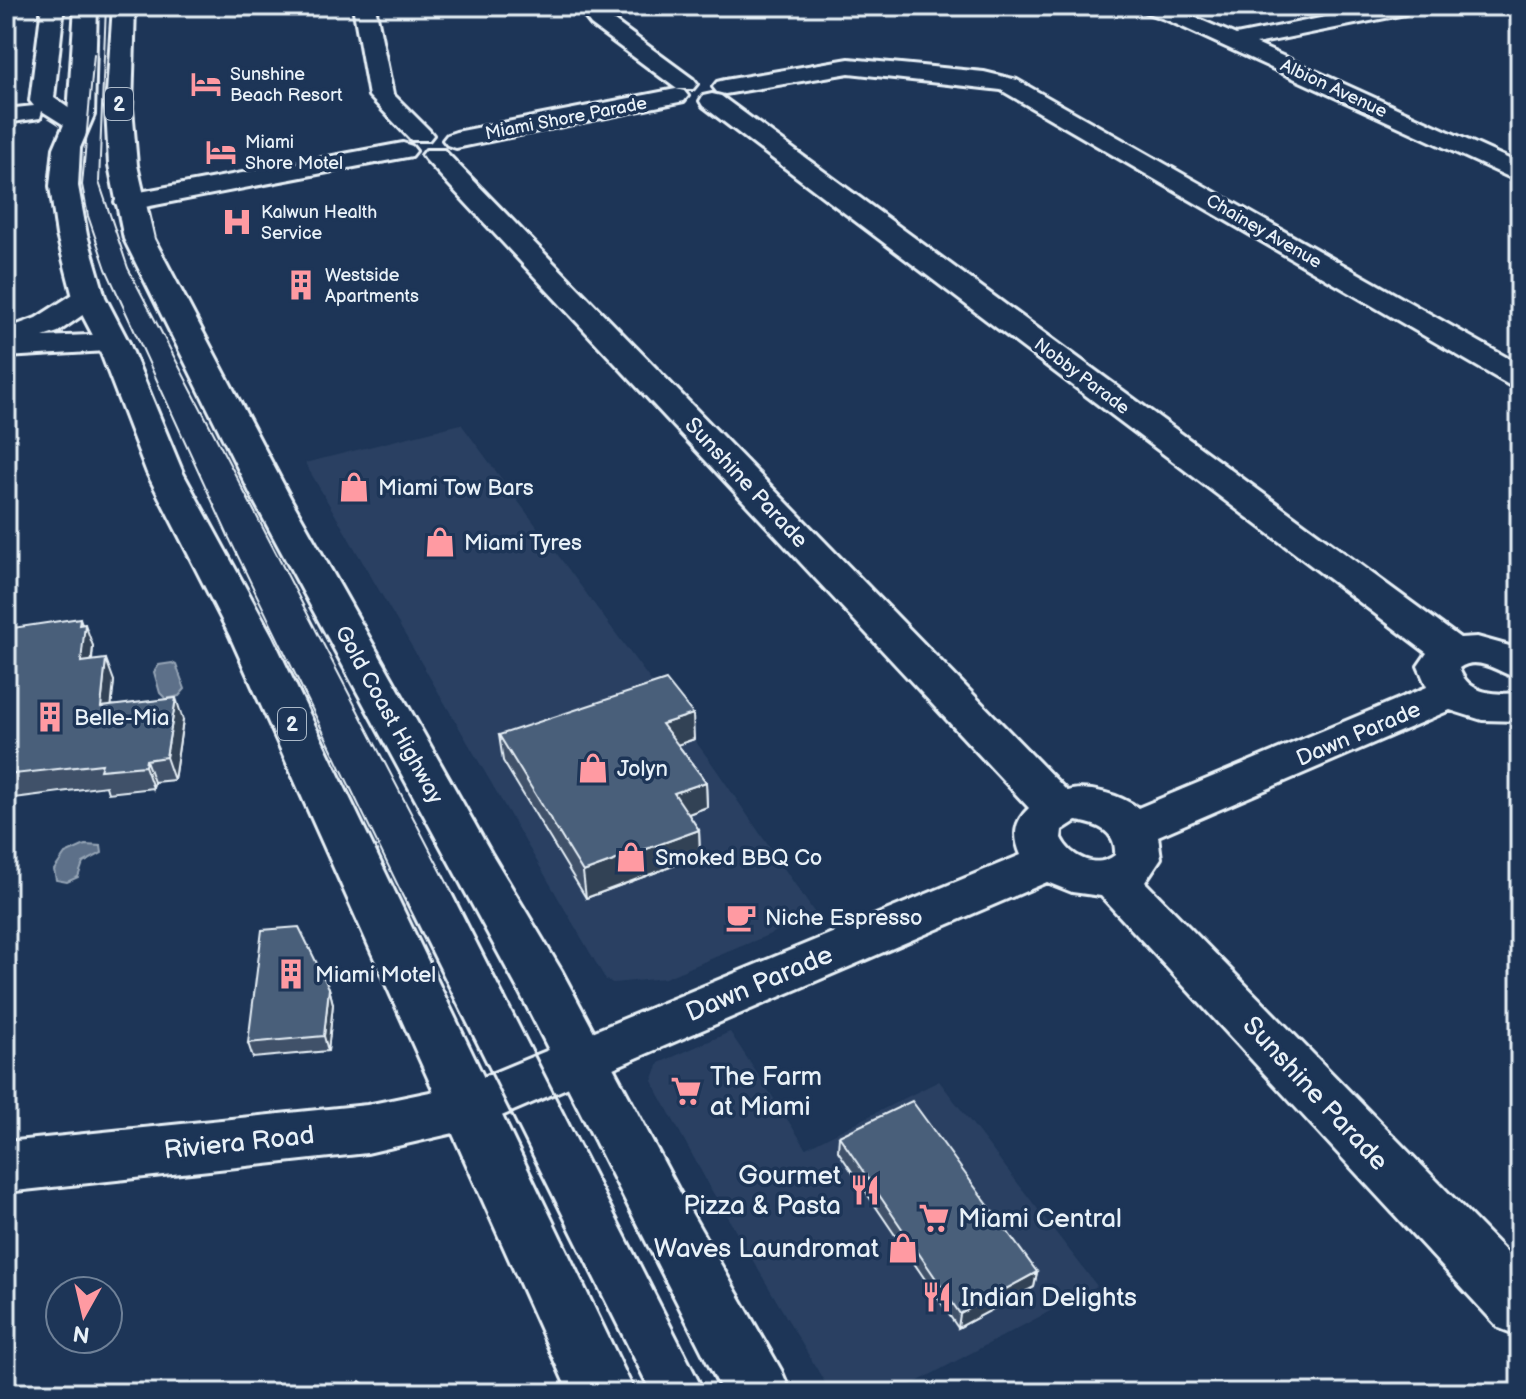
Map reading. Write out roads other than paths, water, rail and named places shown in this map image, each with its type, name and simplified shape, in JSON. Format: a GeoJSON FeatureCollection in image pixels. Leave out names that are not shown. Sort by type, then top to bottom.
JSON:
{"type":"FeatureCollection","features":[{"type":"Feature","properties":{"kind":"highway","name":"2"},"geometry":{"type":"LineString","coordinates":[[86,6],[81,115],[67,148],[64,186],[72,235],[89,297],[113,343],[165,473],[251,636],[602,1393]]}},
{"type":"Feature","properties":{"kind":"highway","name":"Gold Coast Highway"},"geometry":{"type":"LineString","coordinates":[[124,6],[119,108],[129,202],[139,239],[273,501],[473,866],[542,985],[758,1393]]}},
{"type":"Feature","properties":{"kind":"street"},"geometry":{"type":"LineString","coordinates":[[53,6],[42,101],[78,123]]}},
{"type":"Feature","properties":{"kind":"street","name":"Sunshine Parade"},"geometry":{"type":"LineString","coordinates":[[364,6],[381,96],[1057,809]]}},
{"type":"Feature","properties":{"kind":"street","name":"Nobby Parade"},"geometry":{"type":"LineString","coordinates":[[599,6],[595,16],[599,20],[700,92],[1451,672],[1478,706],[1495,709],[1520,707]]}},
{"type":"Feature","properties":{"kind":"street","name":"Albion Avenue"},"geometry":{"type":"LineString","coordinates":[[1146,6],[1175,15],[1520,174]]}},
{"type":"Feature","properties":{"kind":"street"},"geometry":{"type":"LineString","coordinates":[[1234,42],[1397,9]]}},
{"type":"Feature","properties":{"kind":"street","name":"Miami Shore Parade"},"geometry":{"type":"LineString","coordinates":[[129,202],[849,66],[984,79],[1009,85]]}},
{"type":"Feature","properties":{"kind":"street","name":"Chainey Avenue"},"geometry":{"type":"LineString","coordinates":[[1009,85],[1520,378]]}},
{"type":"Feature","properties":{"kind":"street"},"geometry":{"type":"LineString","coordinates":[[6,116],[31,113]]}},
{"type":"Feature","properties":{"kind":"street"},"geometry":{"type":"LineString","coordinates":[[6,340],[47,325],[89,297]]}},
{"type":"Feature","properties":{"kind":"street"},"geometry":{"type":"LineString","coordinates":[[6,348],[113,343]]}},
{"type":"Feature","properties":{"kind":"street"},"geometry":{"type":"LineString","coordinates":[[1451,672],[1487,651],[1520,666]]}},
{"type":"Feature","properties":{"kind":"street","name":"Dawn Parade"},"geometry":{"type":"LineString","coordinates":[[1133,828],[1451,672]]}},
{"type":"Feature","properties":{"kind":"street"},"geometry":{"type":"LineString","coordinates":[[1074,805],[1098,807],[1114,813],[1133,828],[1140,841],[1141,853],[1127,872],[1112,878],[1089,880],[1070,875],[1049,862],[1040,853],[1036,841],[1039,826],[1057,809],[1074,805]]}},
{"type":"Feature","properties":{"kind":"street","name":"Dawn Parade"},"geometry":{"type":"LineString","coordinates":[[471,1106],[1049,862]]}},
{"type":"Feature","properties":{"kind":"street","name":"Sunshine Parade"},"geometry":{"type":"LineString","coordinates":[[1112,878],[1520,1308]]}},
{"type":"Feature","properties":{"kind":"street","name":"Riviera Road"},"geometry":{"type":"LineString","coordinates":[[6,1167],[399,1124],[471,1106]]}},
{"type":"Feature","properties":{"kind":"tram line"},"geometry":{"type":"LineString","coordinates":[[106,6],[99,182],[128,268],[454,896]]}},
{"type":"Feature","properties":{"kind":"tram line"},"geometry":{"type":"LineString","coordinates":[[94,54],[82,185],[88,216],[106,269],[229,538],[403,896]]}},
{"type":"Feature","properties":{"kind":"tram line"},"geometry":{"type":"LineString","coordinates":[[402,894],[650,1393]]}},
{"type":"Feature","properties":{"kind":"tram line"},"geometry":{"type":"LineString","coordinates":[[453,894],[706,1393]]}},
{"type":"Feature","properties":{"kind":"place","name":"Sunshine Beach Resort"},"geometry":{"type":"Point","coordinates":[206,84]}},
{"type":"Feature","properties":{"kind":"place","name":"Miami Shore Motel"},"geometry":{"type":"Point","coordinates":[221,152]}},
{"type":"Feature","properties":{"kind":"place","name":"Kalwun Health Service"},"geometry":{"type":"Point","coordinates":[237,222]}},
{"type":"Feature","properties":{"kind":"place","name":"Westside Apartments"},"geometry":{"type":"Point","coordinates":[301,285]}},
{"type":"Feature","properties":{"kind":"place","name":"Miami Tow Bars"},"geometry":{"type":"Point","coordinates":[354,487]}},
{"type":"Feature","properties":{"kind":"place","name":"Miami Tyres"},"geometry":{"type":"Point","coordinates":[440,542]}},
{"type":"Feature","properties":{"kind":"place","name":"Belle-Mia"},"geometry":{"type":"Point","coordinates":[50,717]}},
{"type":"Feature","properties":{"kind":"place","name":"Jolyn"},"geometry":{"type":"Point","coordinates":[593,768]}},
{"type":"Feature","properties":{"kind":"place","name":"Smoked BBQ Co"},"geometry":{"type":"Point","coordinates":[631,857]}},
{"type":"Feature","properties":{"kind":"place","name":"Niche Espresso"},"geometry":{"type":"Point","coordinates":[741,917]}},
{"type":"Feature","properties":{"kind":"place","name":"Miami Motel"},"geometry":{"type":"Point","coordinates":[291,974]}},
{"type":"Feature","properties":{"kind":"place","name":"The Farm at Miami"},"geometry":{"type":"Point","coordinates":[686,1091]}},
{"type":"Feature","properties":{"kind":"place","name":"Gourmet Pizza & Pasta"},"geometry":{"type":"Point","coordinates":[865,1190]}},
{"type":"Feature","properties":{"kind":"place","name":"Miami Central"},"geometry":{"type":"Point","coordinates":[934,1218]}},
{"type":"Feature","properties":{"kind":"place","name":"Waves Laundromat"},"geometry":{"type":"Point","coordinates":[903,1248]}},
{"type":"Feature","properties":{"kind":"place","name":"Indian Delights"},"geometry":{"type":"Point","coordinates":[937,1297]}}]}
